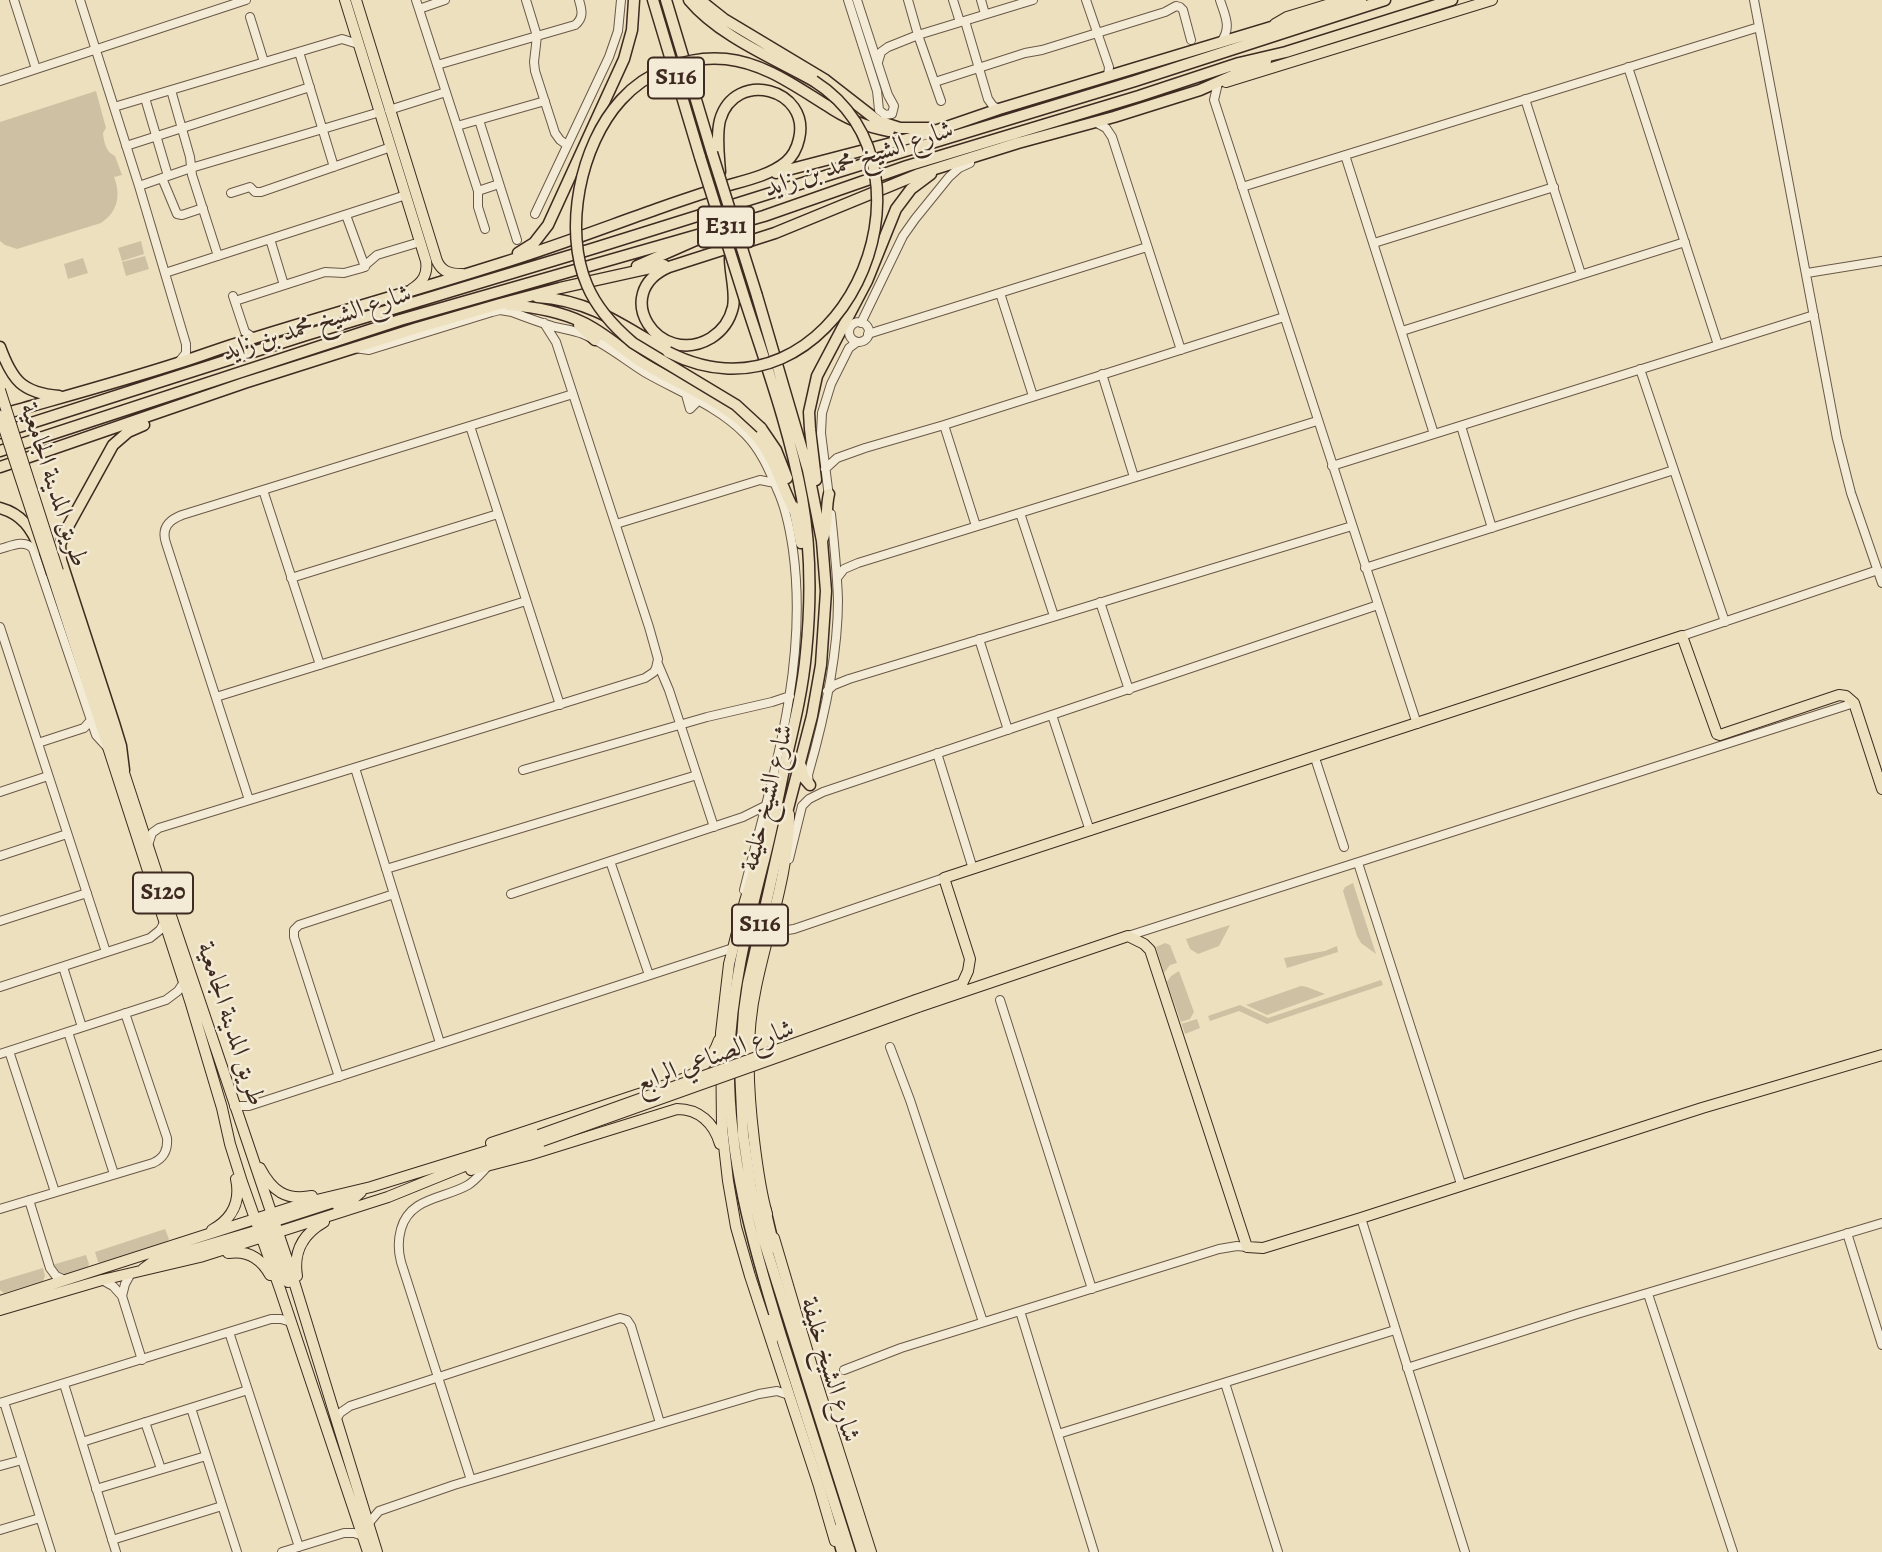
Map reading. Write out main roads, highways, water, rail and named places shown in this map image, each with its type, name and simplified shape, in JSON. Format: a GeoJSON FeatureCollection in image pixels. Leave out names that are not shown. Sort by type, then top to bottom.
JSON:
{"type":"FeatureCollection","features":[{"type":"Feature","properties":{"kind":"highway"},"geometry":{"type":"LineString","coordinates":[[506,262],[534,243],[548,225],[624,59],[632,30],[634,0]]}},
{"type":"Feature","properties":{"kind":"highway","name":"S116"},"geometry":{"type":"LineString","coordinates":[[653,0],[730,252]]}},
{"type":"Feature","properties":{"kind":"highway","name":"S116"},"geometry":{"type":"LineString","coordinates":[[666,0],[716,152]]}},
{"type":"Feature","properties":{"kind":"highway"},"geometry":{"type":"LineString","coordinates":[[523,298],[549,298],[587,307],[668,352],[717,368],[748,367],[778,360],[805,346],[835,318],[853,291],[866,261],[874,230],[877,196],[874,166],[866,139],[838,99],[814,81],[719,27],[689,0]]}},
{"type":"Feature","properties":{"kind":"highway"},"geometry":{"type":"LineString","coordinates":[[700,0],[718,15],[817,74],[885,124],[915,129],[949,126]]}},
{"type":"Feature","properties":{"kind":"highway"},"geometry":{"type":"LineString","coordinates":[[707,0],[743,30]]}},
{"type":"Feature","properties":{"kind":"highway"},"geometry":{"type":"LineString","coordinates":[[0,416],[506,262],[695,195],[949,126],[1361,0]]}},
{"type":"Feature","properties":{"kind":"highway","name":"شارع الشيخ محمد بن زايد"},"geometry":{"type":"LineString","coordinates":[[0,433],[306,335],[1135,81],[1385,0]]}},
{"type":"Feature","properties":{"kind":"highway","name":"شارع الشيخ محمد بن زايد"},"geometry":{"type":"LineString","coordinates":[[0,451],[400,320],[764,216],[907,166],[1452,0]]}},
{"type":"Feature","properties":{"kind":"highway"},"geometry":{"type":"LineString","coordinates":[[730,252],[734,299],[729,318],[717,333],[691,345],[671,343],[648,326],[642,311],[643,295],[649,281],[662,270],[775,233],[908,179],[1018,143],[1200,90],[1286,52]]}},
{"type":"Feature","properties":{"kind":"highway"},"geometry":{"type":"LineString","coordinates":[[809,569],[802,552],[796,514],[782,463],[761,428],[736,405],[633,343],[601,310],[587,286],[579,258],[576,220],[581,183],[596,139],[621,100],[651,76],[684,62],[701,59],[752,65],[777,75],[861,125],[887,131],[913,132],[949,126]]}},
{"type":"Feature","properties":{"kind":"highway"},"geometry":{"type":"LineString","coordinates":[[716,152],[721,117],[734,97],[755,89],[784,97],[794,108],[800,121],[798,144],[784,163],[752,178]]}},
{"type":"Feature","properties":{"kind":"highway","name":"شارع الشيخ خليفة"},"geometry":{"type":"LineString","coordinates":[[716,152],[720,179],[797,429],[822,541],[826,591],[823,647],[812,716],[748,983],[740,1068],[743,1134],[751,1188],[764,1241],[862,1552]]}},
{"type":"Feature","properties":{"kind":"highway"},"geometry":{"type":"LineString","coordinates":[[815,504],[817,493],[809,412],[817,376],[867,281],[896,209],[911,189],[941,168]]}},
{"type":"Feature","properties":{"kind":"highway"},"geometry":{"type":"LineString","coordinates":[[601,279],[665,255],[715,230]]}},
{"type":"Feature","properties":{"kind":"highway","name":"شارع الشيخ خليفة"},"geometry":{"type":"LineString","coordinates":[[730,252],[795,466],[804,510],[809,569],[804,672],[771,804],[740,959],[730,1039],[731,1130],[746,1213],[764,1279],[850,1552]]}},
{"type":"Feature","properties":{"kind":"highway"},"geometry":{"type":"LineString","coordinates":[[0,467],[244,383],[500,304],[707,255]]}},
{"type":"Feature","properties":{"kind":"highway"},"geometry":{"type":"LineString","coordinates":[[500,304],[531,306],[562,314],[592,327],[643,363],[721,406],[744,423],[759,440],[773,462],[796,514]]}},
{"type":"Feature","properties":{"kind":"highway"},"geometry":{"type":"LineString","coordinates":[[562,314],[595,340]]}},
{"type":"Feature","properties":{"kind":"highway"},"geometry":{"type":"LineString","coordinates":[[213,351],[276,337],[306,335]]}},
{"type":"Feature","properties":{"kind":"highway"},"geometry":{"type":"LineString","coordinates":[[0,347],[10,372],[23,386],[37,393],[65,396]]}},
{"type":"Feature","properties":{"kind":"highway"},"geometry":{"type":"LineString","coordinates":[[124,770],[121,746],[61,560],[62,538],[110,451],[122,435],[277,373]]}},
{"type":"Feature","properties":{"kind":"highway"},"geometry":{"type":"LineString","coordinates":[[822,541],[827,527],[828,494]]}},
{"type":"Feature","properties":{"kind":"highway"},"geometry":{"type":"LineString","coordinates":[[0,508],[13,513],[27,524],[55,573]]}},
{"type":"Feature","properties":{"kind":"highway"},"geometry":{"type":"LineString","coordinates":[[801,761],[804,778],[810,786]]}},
{"type":"Feature","properties":{"kind":"highway"},"geometry":{"type":"LineString","coordinates":[[765,1209],[784,1291],[784,1302]]}},
{"type":"Feature","properties":{"kind":"highway"},"geometry":{"type":"LineString","coordinates":[[746,1213],[745,1234],[774,1345]]}},
{"type":"Feature","properties":{"kind":"highway"},"geometry":{"type":"LineString","coordinates":[[828,1486],[840,1552]]}},
{"type":"Feature","properties":{"kind":"main road"},"geometry":{"type":"LineString","coordinates":[[345,0],[358,44],[385,111],[437,261],[441,268],[451,273],[470,273]]}},
{"type":"Feature","properties":{"kind":"main road"},"geometry":{"type":"LineString","coordinates":[[356,0],[385,111],[391,147],[427,265],[420,284],[408,292]]}},
{"type":"Feature","properties":{"kind":"main road"},"geometry":{"type":"LineString","coordinates":[[1273,27],[1286,17],[1343,0]]}},
{"type":"Feature","properties":{"kind":"main road"},"geometry":{"type":"LineString","coordinates":[[1218,83],[1236,80],[1492,0]]}},
{"type":"Feature","properties":{"kind":"main road"},"geometry":{"type":"LineString","coordinates":[[411,209],[422,231],[426,231]]}},
{"type":"Feature","properties":{"kind":"main road","name":"طريق المدينة الجامعية"},"geometry":{"type":"LineString","coordinates":[[0,390],[107,747],[191,1004],[227,1126],[265,1226],[285,1305],[368,1552]]}},
{"type":"Feature","properties":{"kind":"main road","name":"طريق المدينة الجامعية"},"geometry":{"type":"LineString","coordinates":[[0,416],[124,770],[265,1196],[265,1226]]}},
{"type":"Feature","properties":{"kind":"main road","name":"شارع الصناعي الرابع"},"geometry":{"type":"LineString","coordinates":[[917,1004],[962,985],[967,975],[970,959],[944,878],[1682,636],[1716,733],[1719,735],[1840,695],[1849,697],[1854,703],[1882,789]]}},
{"type":"Feature","properties":{"kind":"main road"},"geometry":{"type":"LineString","coordinates":[[771,804],[734,944],[724,999],[721,1033],[721,1114],[725,1163],[736,1227],[750,1276],[840,1552]]}},
{"type":"Feature","properties":{"kind":"main road"},"geometry":{"type":"LineString","coordinates":[[789,810],[788,843],[753,1003],[748,1082],[750,1109],[765,1209],[871,1552]]}},
{"type":"Feature","properties":{"kind":"main road","name":"شارع الصناعي الرابع"},"geometry":{"type":"LineString","coordinates":[[293,1227],[388,1197],[540,1138],[917,1004],[1128,936],[1150,950],[1247,1247],[1263,1248],[1702,1108],[1882,1055]]}},
{"type":"Feature","properties":{"kind":"main road"},"geometry":{"type":"LineString","coordinates":[[438,1166],[500,1140],[688,1077],[709,1059],[721,1033]]}},
{"type":"Feature","properties":{"kind":"main road"},"geometry":{"type":"LineString","coordinates":[[436,1177],[529,1155],[677,1109],[697,1113],[709,1122],[716,1133],[725,1163]]}},
{"type":"Feature","properties":{"kind":"main road","name":"شارع الصناعي الرابع"},"geometry":{"type":"LineString","coordinates":[[265,1226],[322,1198],[371,1187],[540,1138]]}},
{"type":"Feature","properties":{"kind":"main road"},"geometry":{"type":"LineString","coordinates":[[232,1140],[241,1146],[259,1196],[265,1196]]}},
{"type":"Feature","properties":{"kind":"main road"},"geometry":{"type":"LineString","coordinates":[[200,1237],[222,1224],[234,1208],[238,1189],[231,1159],[232,1140]]}},
{"type":"Feature","properties":{"kind":"main road"},"geometry":{"type":"LineString","coordinates":[[249,1152],[272,1187],[286,1196],[302,1198],[342,1188],[371,1187]]}},
{"type":"Feature","properties":{"kind":"main road"},"geometry":{"type":"LineString","coordinates":[[136,1272],[154,1261],[265,1226],[371,1187]]}},
{"type":"Feature","properties":{"kind":"main road"},"geometry":{"type":"LineString","coordinates":[[0,1301],[200,1237],[265,1226],[293,1227],[297,1219],[352,1200],[361,1192]]}},
{"type":"Feature","properties":{"kind":"main road"},"geometry":{"type":"LineString","coordinates":[[304,1317],[296,1268],[298,1249],[308,1233],[346,1210]]}},
{"type":"Feature","properties":{"kind":"main road"},"geometry":{"type":"LineString","coordinates":[[200,1257],[265,1226]]}},
{"type":"Feature","properties":{"kind":"main road"},"geometry":{"type":"LineString","coordinates":[[265,1226],[304,1317],[377,1552]]}},
{"type":"Feature","properties":{"kind":"main road"},"geometry":{"type":"LineString","coordinates":[[0,1310],[102,1280],[232,1252],[252,1255],[265,1266],[280,1289]]}}]}
